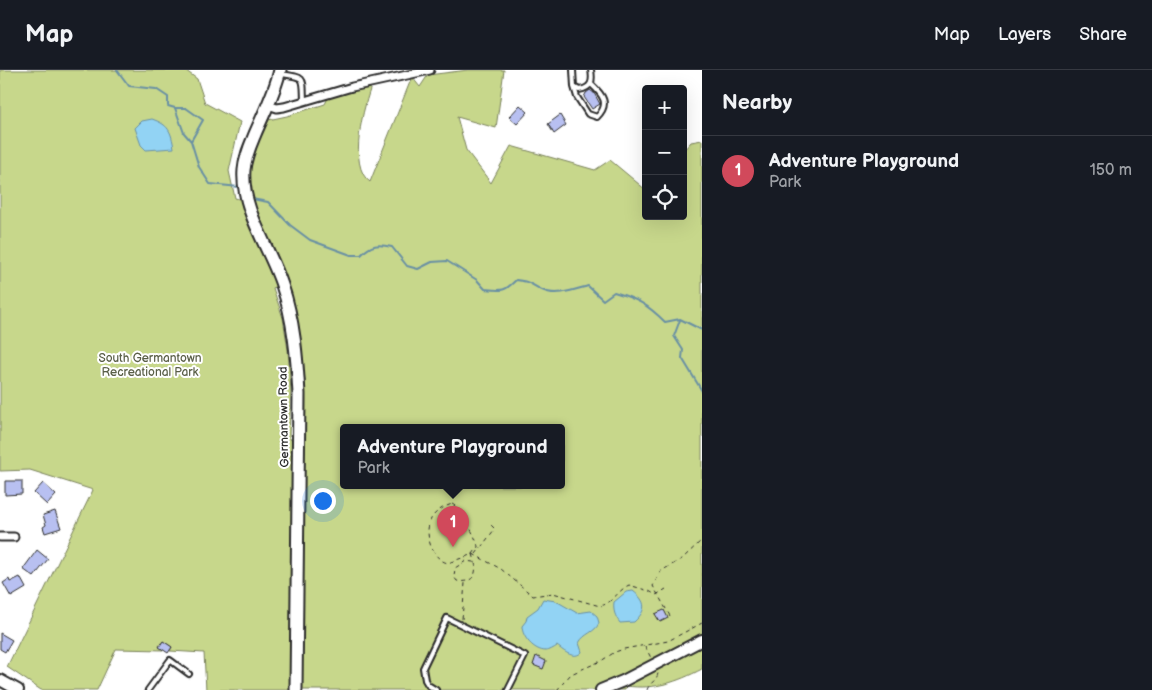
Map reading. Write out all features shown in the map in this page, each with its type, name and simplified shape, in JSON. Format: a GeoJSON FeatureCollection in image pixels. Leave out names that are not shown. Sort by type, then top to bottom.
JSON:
{"type":"FeatureCollection","features":[{"type":"Feature","properties":{"kind":"main road","name":"Germantown Road"},"geometry":{"type":"LineString","coordinates":[[280,72],[246,157],[244,171],[245,192],[250,211],[283,287],[293,329],[298,367],[300,394],[296,690]]}},
{"type":"Feature","properties":{"kind":"street"},"geometry":{"type":"LineString","coordinates":[[268,104],[277,108],[284,107],[392,77],[430,70]]}},
{"type":"Feature","properties":{"kind":"street"},"geometry":{"type":"LineString","coordinates":[[0,537],[14,537]]}},
{"type":"Feature","properties":{"kind":"street"},"geometry":{"type":"LineString","coordinates":[[601,690],[623,681],[702,640]]}},
{"type":"Feature","properties":{"kind":"street"},"geometry":{"type":"LineString","coordinates":[[0,680],[18,690]]}},
{"type":"Feature","properties":{"kind":"lane"},"geometry":{"type":"LineString","coordinates":[[573,70],[577,98],[588,114],[597,117],[604,110],[604,102],[599,91],[591,84]]}},
{"type":"Feature","properties":{"kind":"lane"},"geometry":{"type":"LineString","coordinates":[[574,87],[579,90],[586,89],[591,84],[591,70]]}},
{"type":"Feature","properties":{"kind":"lane"},"geometry":{"type":"LineString","coordinates":[[280,72],[301,77],[303,80],[304,101]]}},
{"type":"Feature","properties":{"kind":"lane"},"geometry":{"type":"LineString","coordinates":[[436,690],[428,685],[425,680],[423,668],[447,618],[526,656],[508,690]]}},
{"type":"Feature","properties":{"kind":"lane"},"geometry":{"type":"LineString","coordinates":[[148,690],[170,660],[189,674]]}},
{"type":"Feature","properties":{"kind":"path"},"geometry":{"type":"LineString","coordinates":[[473,554],[478,547],[478,542],[457,506],[452,504],[435,514],[429,522],[428,533],[431,546],[437,557],[448,563],[473,554],[476,555],[501,569],[533,596],[553,593],[600,606],[605,605],[623,588],[629,585],[650,591],[656,595],[666,589]]}},
{"type":"Feature","properties":{"kind":"path"},"geometry":{"type":"LineString","coordinates":[[476,555],[494,530],[491,525]]}},
{"type":"Feature","properties":{"kind":"path"},"geometry":{"type":"LineString","coordinates":[[670,616],[653,586],[660,571],[682,559],[702,540]]}},
{"type":"Feature","properties":{"kind":"path"},"geometry":{"type":"LineString","coordinates":[[473,554],[476,565],[476,572],[471,579],[466,582],[457,581],[454,577],[455,568],[466,561],[474,562],[476,565]]}},
{"type":"Feature","properties":{"kind":"path"},"geometry":{"type":"LineString","coordinates":[[460,624],[466,582]]}},
{"type":"Feature","properties":{"kind":"path"},"geometry":{"type":"LineString","coordinates":[[557,690],[571,674],[601,661],[615,652],[668,640],[702,623]]}},
{"type":"Feature","properties":{"kind":"green space","name":"South Germantown Recreational Park"},"geometry":{"type":"Polygon","coordinates":[[[0,70],[185,70],[197,79],[205,103],[240,122],[229,171],[235,198],[250,202],[250,169],[258,141],[268,120],[325,104],[330,94],[372,84],[365,106],[358,149],[359,163],[363,174],[370,182],[412,77],[420,87],[428,75],[468,70],[504,70],[496,128],[457,117],[466,150],[491,183],[511,146],[595,170],[610,160],[642,187],[642,220],[687,220],[687,146],[691,142],[702,140],[702,669],[666,684],[647,687],[626,686],[625,690],[206,690],[204,653],[170,651],[172,647],[163,641],[159,646],[164,650],[116,649],[97,690],[41,690],[7,667],[93,490],[30,470],[0,471],[0,70]],[[285,277],[284,280],[273,288],[283,318],[288,350],[291,392],[289,437],[302,455],[306,411],[304,365],[297,319],[285,277]]]}},
{"type":"Feature","properties":{"kind":"water"},"geometry":{"type":"Polygon","coordinates":[[[152,119],[166,126],[172,137],[174,148],[146,150],[141,145],[135,128],[142,121],[152,119]]]}},
{"type":"Feature","properties":{"kind":"water"},"geometry":{"type":"Polygon","coordinates":[[[633,591],[643,602],[643,610],[634,622],[620,623],[615,613],[614,602],[626,592],[633,591]]]}},
{"type":"Feature","properties":{"kind":"water"},"geometry":{"type":"Polygon","coordinates":[[[543,599],[556,601],[577,613],[591,611],[597,616],[599,623],[595,629],[579,643],[582,652],[573,655],[557,646],[546,651],[537,649],[526,639],[522,626],[527,616],[538,608],[543,599]]]}},
{"type":"Feature","properties":{"kind":"building"},"geometry":{"type":"Polygon","coordinates":[[[590,90],[594,93],[600,104],[592,109],[584,97],[590,90]]]}},
{"type":"Feature","properties":{"kind":"building"},"geometry":{"type":"Polygon","coordinates":[[[520,105],[528,112],[517,124],[509,117],[520,105]]]}},
{"type":"Feature","properties":{"kind":"building"},"geometry":{"type":"Polygon","coordinates":[[[560,115],[566,125],[554,134],[548,124],[560,115]]]}},
{"type":"Feature","properties":{"kind":"building"},"geometry":{"type":"Polygon","coordinates":[[[5,481],[22,481],[22,494],[5,495],[5,481]]]}},
{"type":"Feature","properties":{"kind":"building"},"geometry":{"type":"Polygon","coordinates":[[[43,483],[56,495],[47,505],[34,493],[43,483]]]}},
{"type":"Feature","properties":{"kind":"building"},"geometry":{"type":"Polygon","coordinates":[[[55,511],[61,528],[45,533],[43,527],[46,525],[43,515],[55,511]]]}},
{"type":"Feature","properties":{"kind":"building"},"geometry":{"type":"Polygon","coordinates":[[[37,550],[48,559],[34,577],[23,569],[37,550]]]}},
{"type":"Feature","properties":{"kind":"building"},"geometry":{"type":"Polygon","coordinates":[[[20,577],[26,588],[11,597],[3,583],[9,579],[10,582],[20,577]]]}},
{"type":"Feature","properties":{"kind":"building"},"geometry":{"type":"Polygon","coordinates":[[[664,610],[668,618],[660,622],[655,614],[664,610]]]}},
{"type":"Feature","properties":{"kind":"building"},"geometry":{"type":"Polygon","coordinates":[[[0,633],[12,640],[5,652],[0,649],[0,633]]]}},
{"type":"Feature","properties":{"kind":"building"},"geometry":{"type":"Polygon","coordinates":[[[163,641],[172,647],[168,653],[159,647],[163,641]]]}},
{"type":"Feature","properties":{"kind":"building"},"geometry":{"type":"Polygon","coordinates":[[[536,656],[546,661],[543,669],[533,665],[536,656]]]}},
{"type":"Feature","properties":{"kind":"waterway"},"geometry":{"type":"LineString","coordinates":[[117,70],[129,86],[156,89],[168,97],[168,106],[186,108],[203,120],[191,141],[199,167],[210,184],[239,187]]}},
{"type":"Feature","properties":{"kind":"waterway"},"geometry":{"type":"LineString","coordinates":[[175,108],[184,133],[191,141]]}},
{"type":"Feature","properties":{"kind":"waterway"},"geometry":{"type":"LineString","coordinates":[[252,199],[268,202],[290,225],[310,240],[351,255],[361,255],[375,246],[392,247],[407,266],[418,269],[432,262],[447,261],[477,280],[485,289],[502,290],[516,280],[528,282],[542,290],[553,293],[588,286],[603,300],[614,292],[641,303],[665,322],[680,319],[702,330]]}},
{"type":"Feature","properties":{"kind":"waterway"},"geometry":{"type":"LineString","coordinates":[[680,320],[674,336],[683,350],[682,358],[702,391]]}},
{"type":"Feature","properties":{"kind":"place","name":"Adventure Playground"},"geometry":{"type":"Point","coordinates":[453,547]}}]}
